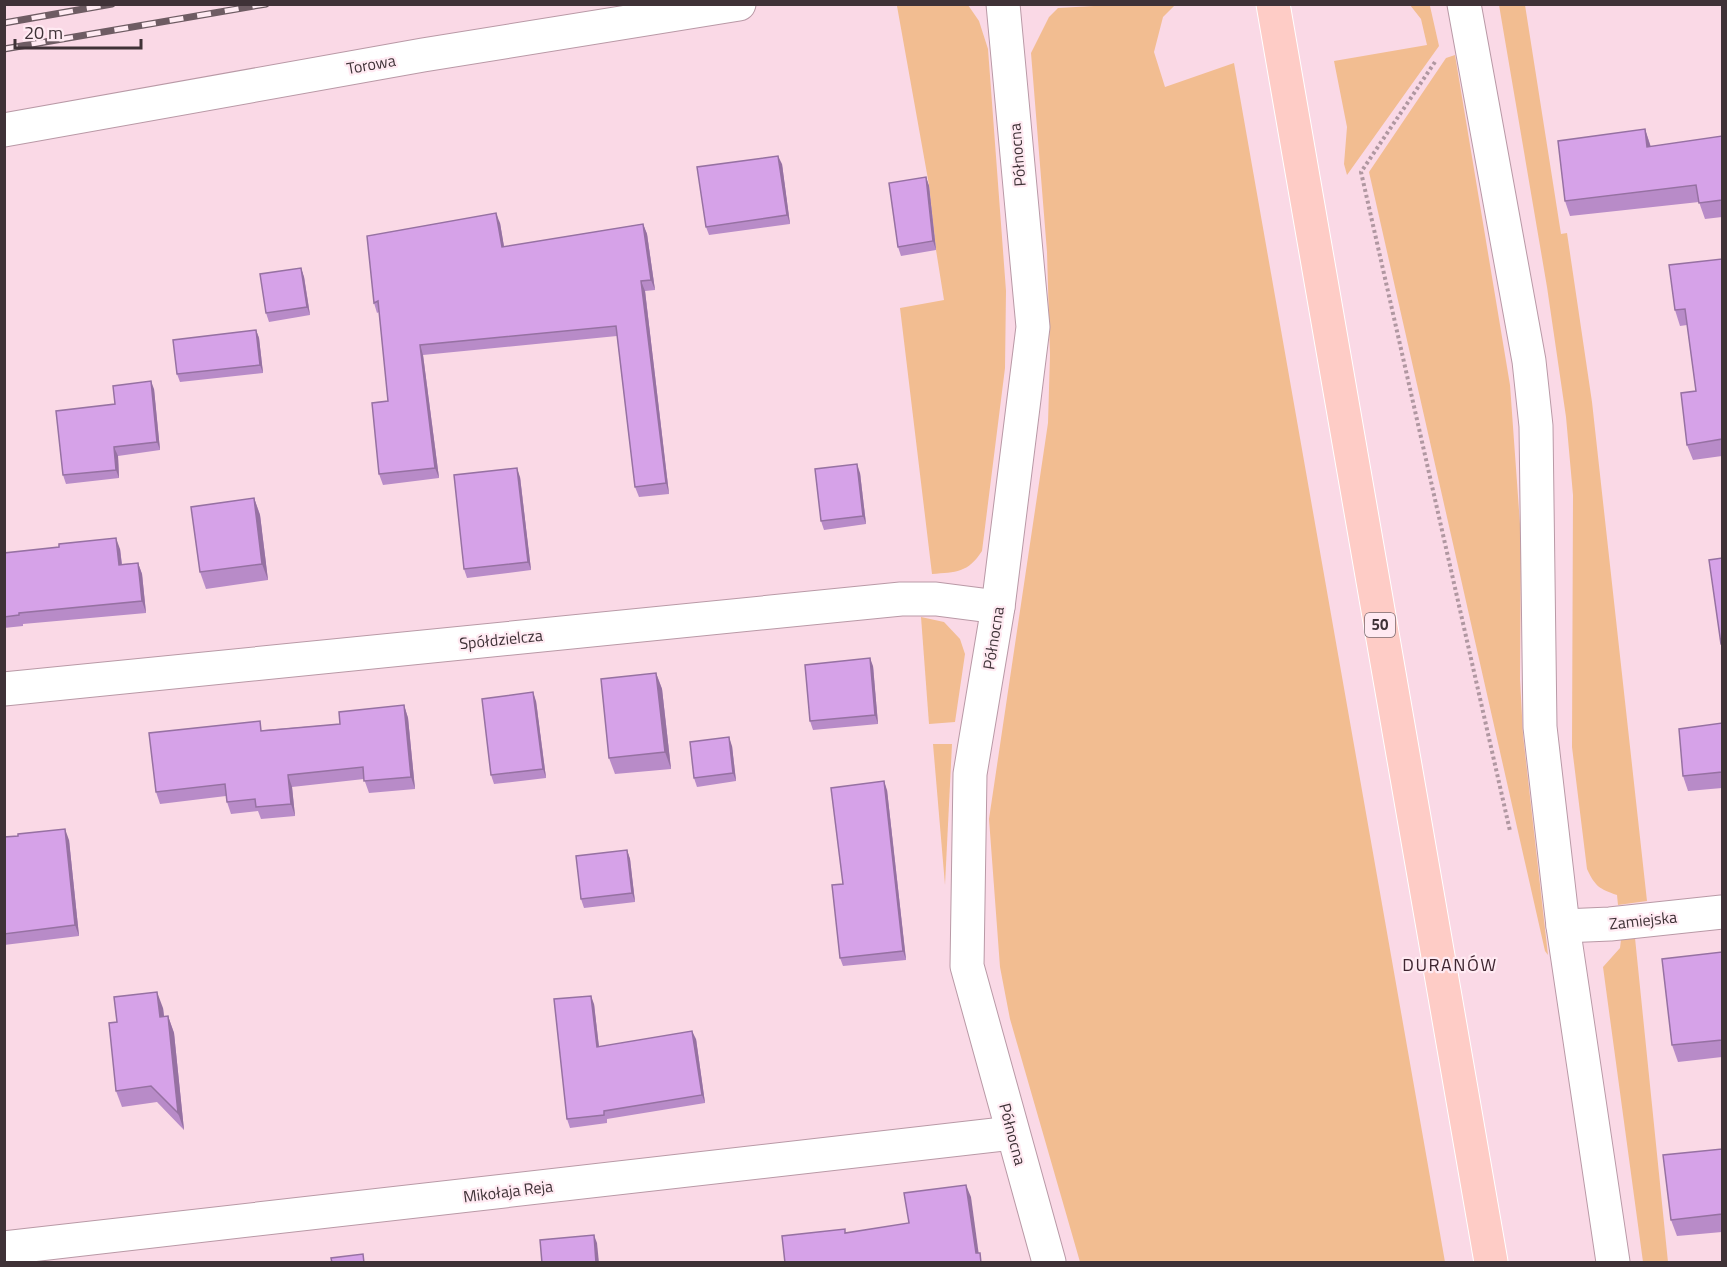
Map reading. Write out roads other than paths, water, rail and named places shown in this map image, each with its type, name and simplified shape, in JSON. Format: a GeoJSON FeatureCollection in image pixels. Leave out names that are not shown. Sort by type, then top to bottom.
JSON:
{"type":"FeatureCollection","features":[{"type":"Feature","properties":{"kind":"main road","name":"50"},"geometry":{"type":"LineString","coordinates":[[1275,18],[1491,1263]]}},
{"type":"Feature","properties":{"kind":"street","name":"Torowa"},"geometry":{"type":"LineString","coordinates":[[4,130],[411,57],[739,4]]}},
{"type":"Feature","properties":{"kind":"street","name":"Północna"},"geometry":{"type":"LineString","coordinates":[[1002,4],[1033,327],[998,607],[970,774],[967,966],[1049,1263]]}},
{"type":"Feature","properties":{"kind":"street"},"geometry":{"type":"LineString","coordinates":[[1464,4],[1529,361],[1536,447],[1540,727],[1563,926],[1614,1263]]}},
{"type":"Feature","properties":{"kind":"street","name":"Spółdzielcza"},"geometry":{"type":"LineString","coordinates":[[4,689],[901,599],[936,599],[998,607]]}},
{"type":"Feature","properties":{"kind":"street","name":"Zamiejska"},"geometry":{"type":"LineString","coordinates":[[1563,926],[1610,924],[1722,912]]}},
{"type":"Feature","properties":{"kind":"street","name":"Mikołaja Reja"},"geometry":{"type":"LineString","coordinates":[[4,1248],[1012,1133]]}},
{"type":"Feature","properties":{"kind":"railway"},"geometry":{"type":"LineString","coordinates":[[4,23],[112,4]]}},
{"type":"Feature","properties":{"kind":"railway"},"geometry":{"type":"LineString","coordinates":[[4,49],[266,4]]}},
{"type":"Feature","properties":{"kind":"district","name":"DURANÓW"},"geometry":{"type":"Point","coordinates":[1450,965]}}]}
